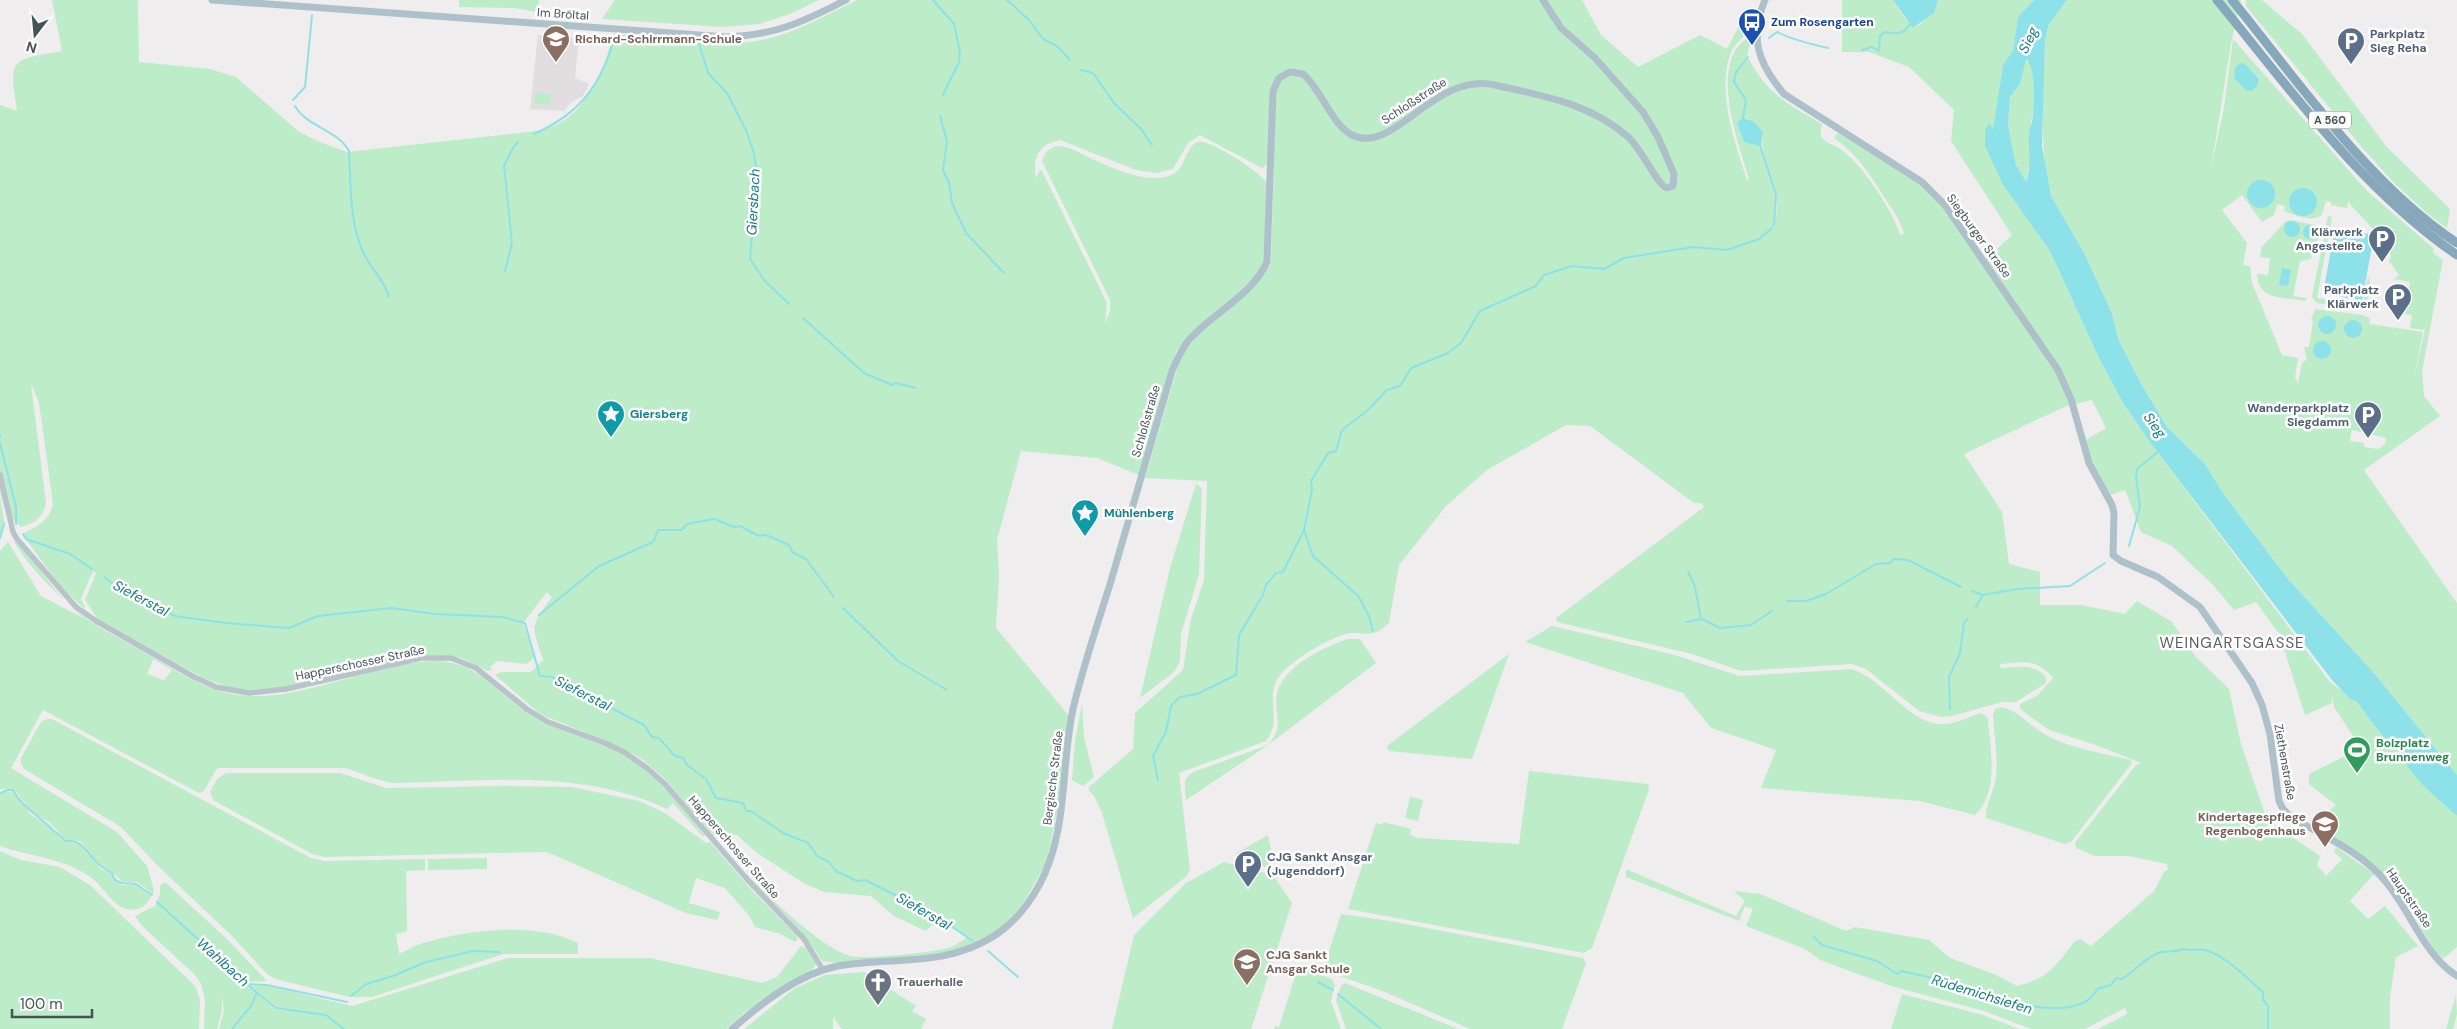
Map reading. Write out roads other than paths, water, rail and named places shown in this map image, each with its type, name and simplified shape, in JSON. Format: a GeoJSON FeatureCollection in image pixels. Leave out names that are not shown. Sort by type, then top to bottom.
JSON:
{"type":"FeatureCollection","features":[{"type":"Feature","properties":{"kind":"highway","name":"A 560"},"geometry":{"type":"LineString","coordinates":[[2217,0],[2359,171],[2422,230],[2457,255]]}},
{"type":"Feature","properties":{"kind":"highway","name":"A 560"},"geometry":{"type":"LineString","coordinates":[[2232,0],[2364,162],[2428,222],[2457,243]]}},
{"type":"Feature","properties":{"kind":"main road","name":"Im Bröltal"},"geometry":{"type":"LineString","coordinates":[[212,0],[727,37],[757,36],[775,32],[813,17],[846,0]]}},
{"type":"Feature","properties":{"kind":"main road","name":"Schloßstraße"},"geometry":{"type":"LineString","coordinates":[[1142,476],[1172,371],[1180,352],[1200,329],[1253,285],[1267,262],[1274,88],[1277,80],[1284,74],[1295,72],[1305,76],[1343,128],[1352,135],[1363,138],[1392,130],[1436,98],[1456,87],[1471,83],[1491,84],[1570,103],[1595,114],[1627,136],[1644,154],[1660,186],[1667,188],[1673,186],[1675,181],[1674,174],[1658,136],[1643,112],[1596,58],[1561,28],[1543,0]]}},
{"type":"Feature","properties":{"kind":"main road","name":"Siegburger Straße"},"geometry":{"type":"LineString","coordinates":[[1765,0],[1757,21],[1757,47],[1773,81],[1784,94],[1922,182],[1945,204],[2058,370],[2071,399],[2089,463]]}},
{"type":"Feature","properties":{"kind":"main road","name":"Ziethenstraße"},"geometry":{"type":"LineString","coordinates":[[2089,463],[2112,505],[2114,513],[2113,555],[2121,561],[2158,577],[2205,613],[2222,643],[2252,683],[2262,705],[2270,734],[2279,801],[2283,809],[2291,817],[2334,842]]}},
{"type":"Feature","properties":{"kind":"main road","name":"Bergische Straße"},"geometry":{"type":"LineString","coordinates":[[732,1029],[754,1010],[789,987],[823,970],[867,962],[907,961],[951,956],[995,936],[1018,916],[1040,885],[1056,843],[1061,819],[1073,710],[1142,476]]}},
{"type":"Feature","properties":{"kind":"main road","name":"Hauptstraße"},"geometry":{"type":"LineString","coordinates":[[2334,842],[2374,868],[2411,916],[2436,959],[2457,976]]}},
{"type":"Feature","properties":{"kind":"street","name":"Happerschosser Straße"},"geometry":{"type":"LineString","coordinates":[[0,475],[13,532],[76,607],[96,621],[203,682],[234,692],[262,693],[421,658],[451,658],[470,665],[489,676],[528,710],[548,722],[624,752],[665,784],[746,878],[804,939],[823,970]]}},
{"type":"Feature","properties":{"kind":"water"},"geometry":{"type":"Polygon","coordinates":[[[1893,0],[1938,0],[1934,13],[1912,27],[1893,0]]]}},
{"type":"Feature","properties":{"kind":"water","name":"Sieg"},"geometry":{"type":"Polygon","coordinates":[[[2034,0],[2067,0],[2049,24],[2045,40],[2042,146],[2051,196],[2085,255],[2112,314],[2119,341],[2143,387],[2167,427],[2205,464],[2225,496],[2288,579],[2373,672],[2457,775],[2457,816],[2422,784],[2407,766],[2397,746],[2392,748],[2356,701],[2350,699],[2332,680],[2149,441],[2122,401],[2099,358],[2050,251],[2003,185],[1985,146],[1985,130],[1989,124],[1993,129],[2003,65],[2013,50],[2018,17],[2034,0]],[[2026,59],[2020,84],[2010,97],[2008,125],[2016,165],[2026,182],[2029,170],[2029,132],[2032,122],[2034,98],[2032,71],[2026,59]]]}},
{"type":"Feature","properties":{"kind":"water"},"geometry":{"type":"Polygon","coordinates":[[[2244,63],[2259,79],[2257,86],[2252,91],[2246,90],[2234,78],[2235,68],[2239,64],[2244,63]]]}},
{"type":"Feature","properties":{"kind":"water"},"geometry":{"type":"Polygon","coordinates":[[[1742,118],[1753,121],[1763,132],[1761,145],[1777,195],[1775,224],[1770,231],[1773,223],[1775,195],[1759,146],[1744,142],[1737,123],[1742,118]]]}},
{"type":"Feature","properties":{"kind":"water"},"geometry":{"type":"Polygon","coordinates":[[[2261,180],[2271,184],[2275,194],[2271,204],[2261,208],[2251,204],[2247,194],[2251,184],[2261,180]]]}},
{"type":"Feature","properties":{"kind":"water"},"geometry":{"type":"Polygon","coordinates":[[[2303,188],[2313,192],[2317,202],[2313,212],[2303,216],[2293,212],[2289,202],[2293,192],[2303,188]]]}},
{"type":"Feature","properties":{"kind":"water"},"geometry":{"type":"Polygon","coordinates":[[[2292,221],[2300,229],[2292,237],[2284,229],[2292,221]]]}},
{"type":"Feature","properties":{"kind":"water"},"geometry":{"type":"Polygon","coordinates":[[[2307,225],[2313,225],[2317,232],[2313,239],[2307,239],[2303,235],[2303,229],[2307,225]]]}},
{"type":"Feature","properties":{"kind":"water"},"geometry":{"type":"Polygon","coordinates":[[[2335,228],[2374,235],[2362,301],[2323,293],[2335,228]]]}},
{"type":"Feature","properties":{"kind":"water"},"geometry":{"type":"Polygon","coordinates":[[[2282,268],[2291,270],[2288,286],[2279,285],[2282,268]]]}},
{"type":"Feature","properties":{"kind":"water"},"geometry":{"type":"Polygon","coordinates":[[[2323,316],[2331,316],[2336,321],[2334,332],[2323,334],[2318,329],[2318,321],[2323,316]]]}},
{"type":"Feature","properties":{"kind":"water"},"geometry":{"type":"Polygon","coordinates":[[[2349,320],[2357,320],[2362,325],[2360,336],[2349,338],[2344,333],[2344,325],[2349,320]]]}},
{"type":"Feature","properties":{"kind":"water"},"geometry":{"type":"Polygon","coordinates":[[[2318,341],[2326,341],[2331,346],[2329,357],[2318,359],[2313,354],[2313,346],[2318,341]]]}},
{"type":"Feature","properties":{"kind":"waterway"},"geometry":{"type":"LineString","coordinates":[[933,0],[954,24],[960,52],[959,62],[943,95]]}},
{"type":"Feature","properties":{"kind":"waterway"},"geometry":{"type":"LineString","coordinates":[[1007,0],[1029,20],[1043,39],[1057,46],[1070,60]]}},
{"type":"Feature","properties":{"kind":"waterway"},"geometry":{"type":"LineString","coordinates":[[293,100],[305,87],[312,15]]}},
{"type":"Feature","properties":{"kind":"waterway"},"geometry":{"type":"LineString","coordinates":[[1862,50],[1872,47],[1879,51],[1880,36],[1884,32],[1899,33],[1908,28],[1910,24]]}},
{"type":"Feature","properties":{"kind":"waterway"},"geometry":{"type":"LineString","coordinates":[[1769,38],[1777,32],[1795,40],[1828,48]]}},
{"type":"Feature","properties":{"kind":"waterway"},"geometry":{"type":"LineString","coordinates":[[534,134],[565,117],[587,96],[603,69],[615,36]]}},
{"type":"Feature","properties":{"kind":"waterway","name":"Giersbach"},"geometry":{"type":"LineString","coordinates":[[698,40],[708,73],[727,93],[746,130],[754,153],[757,175],[750,259],[765,281],[789,304]]}},
{"type":"Feature","properties":{"kind":"waterway"},"geometry":{"type":"LineString","coordinates":[[1743,118],[1746,100],[1734,82],[1736,72],[1748,57]]}},
{"type":"Feature","properties":{"kind":"waterway"},"geometry":{"type":"LineString","coordinates":[[1081,70],[1093,73],[1114,103],[1141,129],[1152,145]]}},
{"type":"Feature","properties":{"kind":"waterway"},"geometry":{"type":"LineString","coordinates":[[295,106],[307,119],[338,138],[349,151],[353,217],[359,242],[389,297]]}},
{"type":"Feature","properties":{"kind":"waterway"},"geometry":{"type":"LineString","coordinates":[[940,116],[947,142],[943,170],[949,183],[952,203],[966,233],[1004,273]]}},
{"type":"Feature","properties":{"kind":"waterway"},"geometry":{"type":"LineString","coordinates":[[505,271],[512,243],[504,165],[513,147],[518,142]]}},
{"type":"Feature","properties":{"kind":"waterway"},"geometry":{"type":"LineString","coordinates":[[1158,780],[1153,756],[1166,732],[1171,706],[1180,697],[1197,694],[1236,675],[1239,635],[1263,595],[1266,585],[1276,573],[1283,572],[1304,530],[1312,490],[1311,481],[1328,453],[1336,451],[1342,430],[1368,410],[1387,390],[1400,386],[1411,368],[1448,353],[1461,343],[1480,311],[1536,286],[1544,275],[1572,266],[1604,269],[1624,258],[1693,247],[1727,250],[1759,239],[1771,229]]}},
{"type":"Feature","properties":{"kind":"waterway","name":"Giersbach"},"geometry":{"type":"LineString","coordinates":[[803,318],[864,373],[892,385],[895,383],[916,388]]}},
{"type":"Feature","properties":{"kind":"waterway","name":"Wahlbach"},"geometry":{"type":"LineString","coordinates":[[0,443],[16,507],[16,524]]}},
{"type":"Feature","properties":{"kind":"waterway"},"geometry":{"type":"LineString","coordinates":[[2129,546],[2140,507],[2136,478],[2137,469],[2159,451]]}},
{"type":"Feature","properties":{"kind":"waterway"},"geometry":{"type":"LineString","coordinates":[[539,615],[599,566],[653,542],[658,530],[682,530],[687,524],[714,519],[734,527],[740,526],[759,536],[766,535],[789,545],[792,552],[806,559],[834,597]]}},
{"type":"Feature","properties":{"kind":"waterway","name":"Wahlbach"},"geometry":{"type":"LineString","coordinates":[[0,538],[4,524]]}},
{"type":"Feature","properties":{"kind":"waterway"},"geometry":{"type":"LineString","coordinates":[[1304,530],[1313,556],[1358,596],[1369,616],[1373,631]]}},
{"type":"Feature","properties":{"kind":"waterway","name":"Sieferstal"},"geometry":{"type":"LineString","coordinates":[[23,534],[26,539],[70,554],[92,569]]}},
{"type":"Feature","properties":{"kind":"waterway"},"geometry":{"type":"LineString","coordinates":[[1787,601],[1806,601],[1826,594],[1876,564],[1890,563],[1894,559],[1908,560],[1961,587]]}},
{"type":"Feature","properties":{"kind":"waterway"},"geometry":{"type":"LineString","coordinates":[[1972,591],[1983,595],[2017,589],[2070,586],[2105,563]]}},
{"type":"Feature","properties":{"kind":"waterway"},"geometry":{"type":"LineString","coordinates":[[1688,571],[1695,587],[1701,619]]}},
{"type":"Feature","properties":{"kind":"waterway","name":"Sieferstal"},"geometry":{"type":"LineString","coordinates":[[104,577],[118,588],[175,616],[226,623],[289,628],[318,616],[391,608],[436,614],[502,617],[525,623],[540,676],[552,677],[644,725],[652,737],[659,738],[675,756],[683,758],[687,765],[706,779],[716,798],[743,803],[746,811],[751,811],[783,833],[808,843],[817,856],[829,862],[836,871],[857,881],[865,880],[933,914],[973,941]]}},
{"type":"Feature","properties":{"kind":"waterway"},"geometry":{"type":"LineString","coordinates":[[1976,607],[1982,596]]}},
{"type":"Feature","properties":{"kind":"waterway"},"geometry":{"type":"LineString","coordinates":[[843,608],[898,661],[947,690]]}},
{"type":"Feature","properties":{"kind":"waterway"},"geometry":{"type":"LineString","coordinates":[[1686,622],[1702,619],[1720,628],[1751,625],[1772,611]]}},
{"type":"Feature","properties":{"kind":"waterway"},"geometry":{"type":"LineString","coordinates":[[1950,709],[1949,677],[1960,653],[1964,623],[1968,618]]}},
{"type":"Feature","properties":{"kind":"waterway","name":"Wahlbach"},"geometry":{"type":"LineString","coordinates":[[0,793],[13,790],[27,807],[65,841],[73,841],[84,847],[104,869],[112,873],[115,880],[122,883],[136,884],[152,895]]}},
{"type":"Feature","properties":{"kind":"waterway","name":"Wahlbach"},"geometry":{"type":"LineString","coordinates":[[157,902],[257,993],[251,1006],[232,1029]]}},
{"type":"Feature","properties":{"kind":"waterway","name":"Rüdemichsiefen"},"geometry":{"type":"LineString","coordinates":[[1814,937],[1822,945],[1877,961],[1897,974],[1901,971],[1944,981],[2006,1001],[2051,1008],[2071,1007],[2087,1001],[2097,989],[2111,985],[2116,978],[2122,979],[2148,958],[2158,953],[2182,949],[2205,950],[2229,962],[2263,992],[2263,1000],[2268,1006],[2268,1029]]}},
{"type":"Feature","properties":{"kind":"waterway"},"geometry":{"type":"LineString","coordinates":[[351,996],[366,984],[393,976],[426,962],[473,951],[500,952]]}},
{"type":"Feature","properties":{"kind":"waterway","name":"Sieferstal"},"geometry":{"type":"LineString","coordinates":[[988,951],[1018,977]]}},
{"type":"Feature","properties":{"kind":"waterway"},"geometry":{"type":"LineString","coordinates":[[1318,982],[1333,990]]}},
{"type":"Feature","properties":{"kind":"waterway"},"geometry":{"type":"LineString","coordinates":[[246,984],[267,985],[347,1002]]}},
{"type":"Feature","properties":{"kind":"waterway"},"geometry":{"type":"LineString","coordinates":[[257,993],[276,1008],[326,1015],[344,1029]]}},
{"type":"Feature","properties":{"kind":"waterway"},"geometry":{"type":"LineString","coordinates":[[1338,994],[1381,1029]]}},
{"type":"Feature","properties":{"kind":"place","name":"Zum Rosengarten"},"geometry":{"type":"Point","coordinates":[1752,46]}},
{"type":"Feature","properties":{"kind":"place","name":"Richard-Schirrmann-Schule"},"geometry":{"type":"Point","coordinates":[556,63]}},
{"type":"Feature","properties":{"kind":"place","name":"Parkplatz Sieg Reha"},"geometry":{"type":"Point","coordinates":[2351,65]}},
{"type":"Feature","properties":{"kind":"place","name":"Klärwerk Angestellte"},"geometry":{"type":"Point","coordinates":[2382,263]}},
{"type":"Feature","properties":{"kind":"place","name":"Parkplatz Klärwerk"},"geometry":{"type":"Point","coordinates":[2398,321]}},
{"type":"Feature","properties":{"kind":"place","name":"Giersberg"},"geometry":{"type":"Point","coordinates":[611,438]}},
{"type":"Feature","properties":{"kind":"place","name":"Wanderparkplatz Siegdamm"},"geometry":{"type":"Point","coordinates":[2368,439]}},
{"type":"Feature","properties":{"kind":"place","name":"Mühlenberg"},"geometry":{"type":"Point","coordinates":[1085,537]}},
{"type":"Feature","properties":{"kind":"place","name":"Bolzplatz Brunnenweg"},"geometry":{"type":"Point","coordinates":[2357,774]}},
{"type":"Feature","properties":{"kind":"place","name":"Kindertagespflege Regenbogenhaus"},"geometry":{"type":"Point","coordinates":[2325,848]}},
{"type":"Feature","properties":{"kind":"place","name":"CJG Sankt Ansgar (Jugenddorf)"},"geometry":{"type":"Point","coordinates":[1248,888]}},
{"type":"Feature","properties":{"kind":"place","name":"CJG Sankt Ansgar Schule"},"geometry":{"type":"Point","coordinates":[1247,986]}},
{"type":"Feature","properties":{"kind":"place","name":"Trauerhalle"},"geometry":{"type":"Point","coordinates":[878,1006]}},
{"type":"Feature","properties":{"kind":"district","name":"WEINGARTSGASSE"},"geometry":{"type":"Point","coordinates":[2232,643]}}]}
